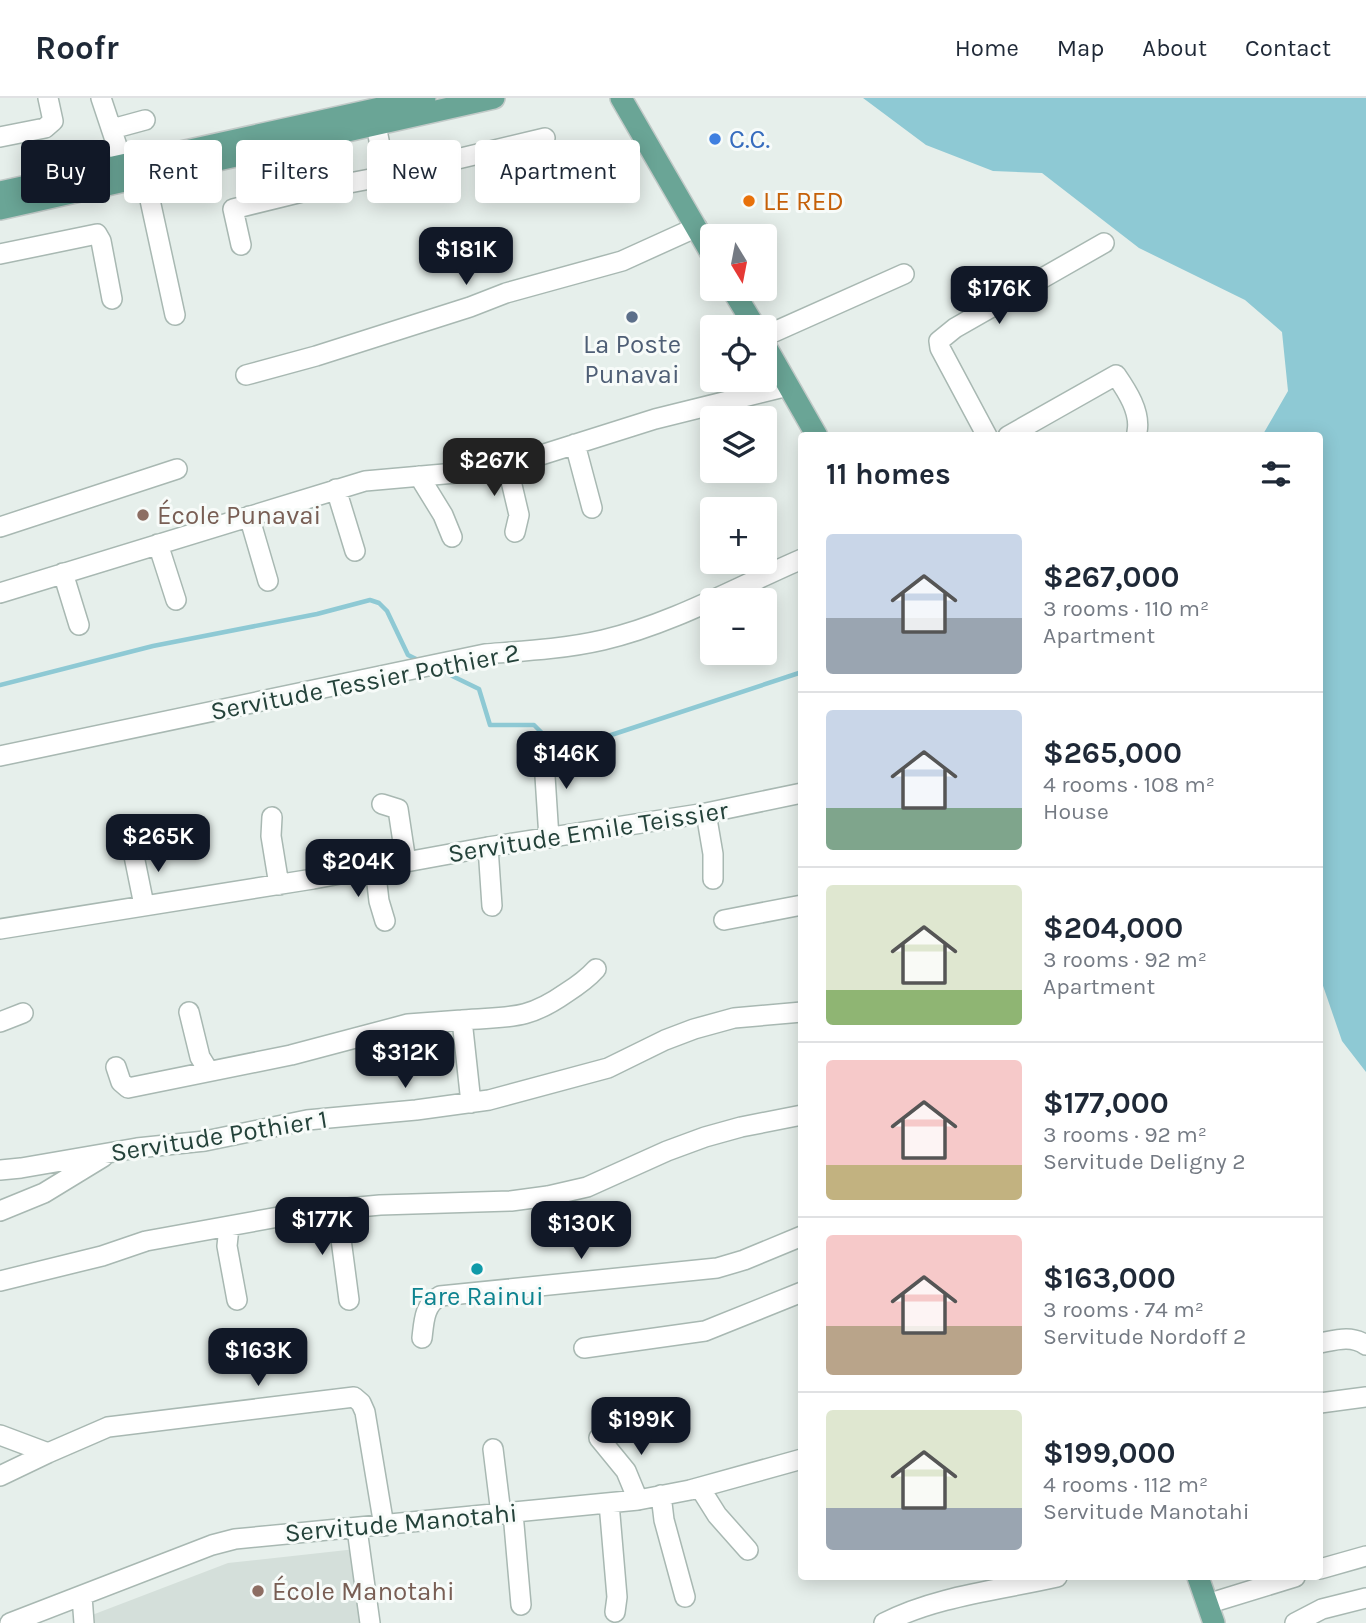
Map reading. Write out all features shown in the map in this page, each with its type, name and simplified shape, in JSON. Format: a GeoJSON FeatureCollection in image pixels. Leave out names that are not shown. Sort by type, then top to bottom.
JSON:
{"type":"FeatureCollection","features":[{"type":"Feature","properties":{"kind":"main road"},"geometry":{"type":"LineString","coordinates":[[222,155],[425,98]]}},
{"type":"Feature","properties":{"kind":"main road"},"geometry":{"type":"LineString","coordinates":[[0,192],[374,111],[494,98]]}},
{"type":"Feature","properties":{"kind":"main road"},"geometry":{"type":"LineString","coordinates":[[621,98],[700,233]]}},
{"type":"Feature","properties":{"kind":"main road"},"geometry":{"type":"LineString","coordinates":[[0,209],[124,182]]}},
{"type":"Feature","properties":{"kind":"main road"},"geometry":{"type":"LineString","coordinates":[[777,366],[815,432]]}},
{"type":"Feature","properties":{"kind":"main road"},"geometry":{"type":"LineString","coordinates":[[1199,1580],[1210,1614]]}},
{"type":"Feature","properties":{"kind":"street"},"geometry":{"type":"LineString","coordinates":[[0,137],[45,128],[53,121],[48,98]]}},
{"type":"Feature","properties":{"kind":"street"},"geometry":{"type":"LineString","coordinates":[[101,98],[123,164]]}},
{"type":"Feature","properties":{"kind":"street"},"geometry":{"type":"LineString","coordinates":[[374,111],[379,140]]}},
{"type":"Feature","properties":{"kind":"street"},"geometry":{"type":"LineString","coordinates":[[112,129],[145,120]]}},
{"type":"Feature","properties":{"kind":"street"},"geometry":{"type":"LineString","coordinates":[[461,158],[545,138]]}},
{"type":"Feature","properties":{"kind":"street"},"geometry":{"type":"LineString","coordinates":[[241,245],[233,209],[367,180]]}},
{"type":"Feature","properties":{"kind":"street"},"geometry":{"type":"LineString","coordinates":[[151,203],[175,315]]}},
{"type":"Feature","properties":{"kind":"street"},"geometry":{"type":"LineString","coordinates":[[246,375],[340,349],[506,293],[622,261],[697,227]]}},
{"type":"Feature","properties":{"kind":"street"},"geometry":{"type":"LineString","coordinates":[[0,254],[97,234],[101,241],[112,299]]}},
{"type":"Feature","properties":{"kind":"street"},"geometry":{"type":"LineString","coordinates":[[985,432],[940,348],[939,341],[955,328],[1104,243]]}},
{"type":"Feature","properties":{"kind":"street"},"geometry":{"type":"LineString","coordinates":[[777,330],[904,274]]}},
{"type":"Feature","properties":{"kind":"street"},"geometry":{"type":"LineString","coordinates":[[1015,432],[1116,375],[1134,409],[1137,432]]}},
{"type":"Feature","properties":{"kind":"street"},"geometry":{"type":"LineString","coordinates":[[0,593],[365,481],[478,471],[667,415],[788,386]]}},
{"type":"Feature","properties":{"kind":"street"},"geometry":{"type":"LineString","coordinates":[[575,444],[592,508]]}},
{"type":"Feature","properties":{"kind":"street"},"geometry":{"type":"LineString","coordinates":[[507,464],[519,515],[515,532]]}},
{"type":"Feature","properties":{"kind":"street"},"geometry":{"type":"LineString","coordinates":[[0,527],[177,469]]}},
{"type":"Feature","properties":{"kind":"street"},"geometry":{"type":"LineString","coordinates":[[419,476],[443,515],[452,537]]}},
{"type":"Feature","properties":{"kind":"street"},"geometry":{"type":"LineString","coordinates":[[337,489],[355,551]]}},
{"type":"Feature","properties":{"kind":"street"},"geometry":{"type":"LineString","coordinates":[[249,516],[268,581]]}},
{"type":"Feature","properties":{"kind":"street"},"geometry":{"type":"LineString","coordinates":[[158,544],[176,600]]}},
{"type":"Feature","properties":{"kind":"street","name":"Servitude Tessier Pothier 2"},"geometry":{"type":"LineString","coordinates":[[0,756],[485,654],[603,640],[660,623],[798,561]]}},
{"type":"Feature","properties":{"kind":"street"},"geometry":{"type":"LineString","coordinates":[[64,573],[79,625]]}},
{"type":"Feature","properties":{"kind":"street"},"geometry":{"type":"LineString","coordinates":[[543,745],[549,838]]}},
{"type":"Feature","properties":{"kind":"street","name":"Servitude Emile Teissier"},"geometry":{"type":"LineString","coordinates":[[0,929],[706,813],[798,794]]}},
{"type":"Feature","properties":{"kind":"street"},"geometry":{"type":"LineString","coordinates":[[382,804],[398,809],[406,862]]}},
{"type":"Feature","properties":{"kind":"street"},"geometry":{"type":"LineString","coordinates":[[706,813],[716,869]]}},
{"type":"Feature","properties":{"kind":"street"},"geometry":{"type":"LineString","coordinates":[[272,817],[271,836],[279,885]]}},
{"type":"Feature","properties":{"kind":"street"},"geometry":{"type":"LineString","coordinates":[[488,847],[492,906]]}},
{"type":"Feature","properties":{"kind":"street"},"geometry":{"type":"LineString","coordinates":[[133,851],[144,905]]}},
{"type":"Feature","properties":{"kind":"street"},"geometry":{"type":"LineString","coordinates":[[375,867],[379,901],[385,922]]}},
{"type":"Feature","properties":{"kind":"street"},"geometry":{"type":"LineString","coordinates":[[724,919],[798,906]]}},
{"type":"Feature","properties":{"kind":"street"},"geometry":{"type":"LineString","coordinates":[[116,1067],[121,1082],[128,1088],[291,1055],[408,1024],[531,1014],[588,978],[596,969]]}},
{"type":"Feature","properties":{"kind":"street"},"geometry":{"type":"LineString","coordinates":[[189,1012],[200,1057],[208,1070]]}},
{"type":"Feature","properties":{"kind":"street","name":"Servitude Pothier 1"},"geometry":{"type":"LineString","coordinates":[[0,1170],[215,1140],[307,1120],[471,1102],[525,1091],[608,1068],[664,1040],[734,1018],[798,1012]]}},
{"type":"Feature","properties":{"kind":"street"},"geometry":{"type":"LineString","coordinates":[[0,1022],[23,1013]]}},
{"type":"Feature","properties":{"kind":"street"},"geometry":{"type":"LineString","coordinates":[[463,1020],[471,1102]]}},
{"type":"Feature","properties":{"kind":"street"},"geometry":{"type":"LineString","coordinates":[[0,1281],[102,1256],[146,1241],[281,1216],[380,1205],[548,1196],[587,1186],[705,1137],[798,1116]]}},
{"type":"Feature","properties":{"kind":"street"},"geometry":{"type":"LineString","coordinates":[[0,1211],[44,1193],[109,1153]]}},
{"type":"Feature","properties":{"kind":"street"},"geometry":{"type":"LineString","coordinates":[[337,1209],[349,1300]]}},
{"type":"Feature","properties":{"kind":"street"},"geometry":{"type":"LineString","coordinates":[[229,1227],[227,1246],[237,1300]]}},
{"type":"Feature","properties":{"kind":"street"},"geometry":{"type":"LineString","coordinates":[[422,1338],[426,1310],[432,1300],[440,1296],[718,1268],[744,1261],[798,1238]]}},
{"type":"Feature","properties":{"kind":"street"},"geometry":{"type":"LineString","coordinates":[[584,1348],[705,1331],[798,1294]]}},
{"type":"Feature","properties":{"kind":"street"},"geometry":{"type":"LineString","coordinates":[[1323,1343],[1348,1339],[1358,1340],[1366,1345]]}},
{"type":"Feature","properties":{"kind":"street"},"geometry":{"type":"LineString","coordinates":[[0,1475],[108,1427],[354,1397],[365,1412],[384,1526]]}},
{"type":"Feature","properties":{"kind":"street"},"geometry":{"type":"LineString","coordinates":[[1323,1403],[1366,1397]]}},
{"type":"Feature","properties":{"kind":"street"},"geometry":{"type":"LineString","coordinates":[[0,1435],[48,1454]]}},
{"type":"Feature","properties":{"kind":"street"},"geometry":{"type":"LineString","coordinates":[[599,1438],[650,1498],[664,1520],[680,1598]]}},
{"type":"Feature","properties":{"kind":"street"},"geometry":{"type":"LineString","coordinates":[[493,1449],[507,1514],[521,1605]]}},
{"type":"Feature","properties":{"kind":"street","name":"Servitude Manotahi"},"geometry":{"type":"LineString","coordinates":[[10,1623],[41,1617],[82,1596],[212,1545],[234,1539],[357,1529],[650,1498],[700,1488],[798,1460]]}},
{"type":"Feature","properties":{"kind":"street"},"geometry":{"type":"LineString","coordinates":[[700,1488],[717,1515],[748,1550]]}},
{"type":"Feature","properties":{"kind":"street"},"geometry":{"type":"LineString","coordinates":[[609,1503],[617,1597],[615,1612]]}},
{"type":"Feature","properties":{"kind":"street"},"geometry":{"type":"LineString","coordinates":[[357,1529],[370,1623]]}},
{"type":"Feature","properties":{"kind":"street"},"geometry":{"type":"LineString","coordinates":[[1323,1568],[1366,1556]]}},
{"type":"Feature","properties":{"kind":"street"},"geometry":{"type":"LineString","coordinates":[[884,1623],[942,1602],[1043,1580]]}},
{"type":"Feature","properties":{"kind":"street"},"geometry":{"type":"LineString","coordinates":[[1210,1614],[1288,1580]]}},
{"type":"Feature","properties":{"kind":"street"},"geometry":{"type":"LineString","coordinates":[[82,1596],[84,1623]]}},
{"type":"Feature","properties":{"kind":"street"},"geometry":{"type":"LineString","coordinates":[[1295,1623],[1322,1609],[1366,1598]]}},
{"type":"Feature","properties":{"kind":"shaded area","name":"École Manotahi"},"geometry":{"type":"Polygon","coordinates":[[[356,1549],[366,1623],[79,1623],[79,1620],[228,1563],[356,1549]]]}},
{"type":"Feature","properties":{"kind":"water"},"geometry":{"type":"Polygon","coordinates":[[[863,98],[1366,98],[1366,1072],[1342,1041],[1323,986],[1323,432],[1264,432],[1288,391],[1282,332],[1245,300],[1139,248],[1042,173],[993,171],[926,145],[863,98]]]}},
{"type":"Feature","properties":{"kind":"waterway"},"geometry":{"type":"LineString","coordinates":[[0,685],[153,646],[317,614],[370,600],[379,603],[387,611],[408,655],[418,660]]}},
{"type":"Feature","properties":{"kind":"waterway"},"geometry":{"type":"LineString","coordinates":[[442,671],[479,689],[490,725],[534,725],[555,746],[599,739],[798,673]]}},
{"type":"Feature","properties":{"kind":"place","name":"C.C."},"geometry":{"type":"Point","coordinates":[715,139]}},
{"type":"Feature","properties":{"kind":"place","name":"LE RED"},"geometry":{"type":"Point","coordinates":[749,201]}},
{"type":"Feature","properties":{"kind":"place","name":"La Poste Punavai"},"geometry":{"type":"Point","coordinates":[632,317]}},
{"type":"Feature","properties":{"kind":"place","name":"École Punavai"},"geometry":{"type":"Point","coordinates":[143,515]}},
{"type":"Feature","properties":{"kind":"place","name":"Fare Rainui"},"geometry":{"type":"Point","coordinates":[477,1269]}},
{"type":"Feature","properties":{"kind":"place","name":"École Manotahi"},"geometry":{"type":"Point","coordinates":[258,1591]}}]}
